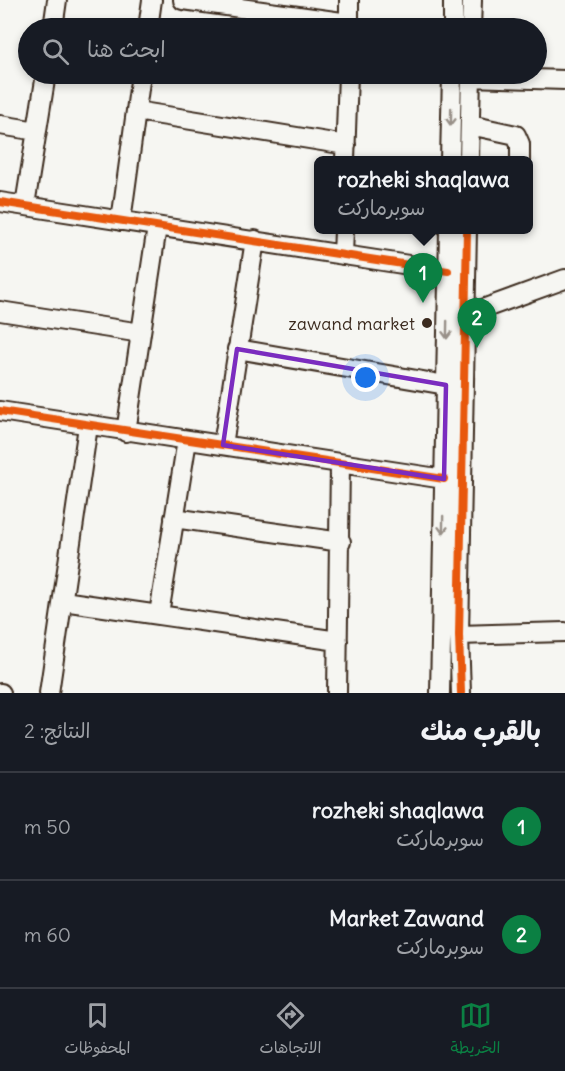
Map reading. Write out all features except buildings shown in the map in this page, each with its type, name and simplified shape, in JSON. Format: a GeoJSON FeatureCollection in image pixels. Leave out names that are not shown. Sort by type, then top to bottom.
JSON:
{"type":"FeatureCollection","features":[{"type":"Feature","properties":{"kind":"street"},"geometry":{"type":"LineString","coordinates":[[54,18],[57,0]]}},
{"type":"Feature","properties":{"kind":"street"},"geometry":{"type":"LineString","coordinates":[[149,18],[152,0]]}},
{"type":"Feature","properties":{"kind":"street"},"geometry":{"type":"LineString","coordinates":[[183,0],[244,4],[311,18]]}},
{"type":"Feature","properties":{"kind":"street"},"geometry":{"type":"LineString","coordinates":[[349,18],[350,0]]}},
{"type":"Feature","properties":{"kind":"street"},"geometry":{"type":"LineString","coordinates":[[453,0],[453,18]]}},
{"type":"Feature","properties":{"kind":"street"},"geometry":{"type":"LineString","coordinates":[[471,18],[472,0]]}},
{"type":"Feature","properties":{"kind":"street"},"geometry":{"type":"LineString","coordinates":[[547,79],[565,80]]}},
{"type":"Feature","properties":{"kind":"street"},"geometry":{"type":"LineString","coordinates":[[25,206],[44,84]]}},
{"type":"Feature","properties":{"kind":"street"},"geometry":{"type":"LineString","coordinates":[[121,221],[140,84]]}},
{"type":"Feature","properties":{"kind":"street"},"geometry":{"type":"LineString","coordinates":[[136,111],[346,153],[348,84]]}},
{"type":"Feature","properties":{"kind":"street"},"geometry":{"type":"LineString","coordinates":[[450,156],[452,84]]}},
{"type":"Feature","properties":{"kind":"street"},"geometry":{"type":"LineString","coordinates":[[469,156],[470,84]]}},
{"type":"Feature","properties":{"kind":"street"},"geometry":{"type":"LineString","coordinates":[[470,124],[516,135],[520,144],[520,156]]}},
{"type":"Feature","properties":{"kind":"street"},"geometry":{"type":"LineString","coordinates":[[0,125],[37,132]]}},
{"type":"Feature","properties":{"kind":"street"},"geometry":{"type":"LineString","coordinates":[[0,202],[448,271]]}},
{"type":"Feature","properties":{"kind":"street"},"geometry":{"type":"LineString","coordinates":[[126,432],[157,227]]}},
{"type":"Feature","properties":{"kind":"street"},"geometry":{"type":"LineString","coordinates":[[343,255],[344,234]]}},
{"type":"Feature","properties":{"kind":"street"},"geometry":{"type":"LineString","coordinates":[[440,693],[449,234]]}},
{"type":"Feature","properties":{"kind":"street"},"geometry":{"type":"LineString","coordinates":[[461,693],[459,635],[467,234]]}},
{"type":"Feature","properties":{"kind":"street"},"geometry":{"type":"LineString","coordinates":[[223,445],[255,240]]}},
{"type":"Feature","properties":{"kind":"street"},"geometry":{"type":"LineString","coordinates":[[466,315],[565,279]]}},
{"type":"Feature","properties":{"kind":"street"},"geometry":{"type":"LineString","coordinates":[[0,311],[141,333]]}},
{"type":"Feature","properties":{"kind":"street"},"geometry":{"type":"LineString","coordinates":[[237,349],[446,385]]}},
{"type":"Feature","properties":{"kind":"street"},"geometry":{"type":"LineString","coordinates":[[0,411],[444,480]]}},
{"type":"Feature","properties":{"kind":"street"},"geometry":{"type":"LineString","coordinates":[[49,693],[88,426]]}},
{"type":"Feature","properties":{"kind":"street"},"geometry":{"type":"LineString","coordinates":[[159,614],[187,440]]}},
{"type":"Feature","properties":{"kind":"street"},"geometry":{"type":"LineString","coordinates":[[336,693],[340,464]]}},
{"type":"Feature","properties":{"kind":"street"},"geometry":{"type":"LineString","coordinates":[[174,518],[340,542]]}},
{"type":"Feature","properties":{"kind":"street"},"geometry":{"type":"LineString","coordinates":[[63,601],[338,641]]}},
{"type":"Feature","properties":{"kind":"street"},"geometry":{"type":"LineString","coordinates":[[459,635],[565,632]]}},
{"type":"Feature","properties":{"kind":"highlighted area"},"geometry":{"type":"Polygon","coordinates":[[[237,349],[446,385],[444,479],[223,445],[237,349]]]}},
{"type":"Feature","properties":{"kind":"cycle path"},"geometry":{"type":"LineString","coordinates":[[0,202],[448,271]]}},
{"type":"Feature","properties":{"kind":"cycle path"},"geometry":{"type":"LineString","coordinates":[[461,693],[459,635],[467,234]]}},
{"type":"Feature","properties":{"kind":"cycle path"},"geometry":{"type":"LineString","coordinates":[[0,411],[444,479]]}},
{"type":"Feature","properties":{"kind":"place","name":"rozheki shaqlawa"},"geometry":{"type":"Point","coordinates":[423,303]}},
{"type":"Feature","properties":{"kind":"place","name":"zawand market"},"geometry":{"type":"Point","coordinates":[427,323]}},
{"type":"Feature","properties":{"kind":"place","name":"Market Zawand"},"geometry":{"type":"Point","coordinates":[477,348]}}]}
